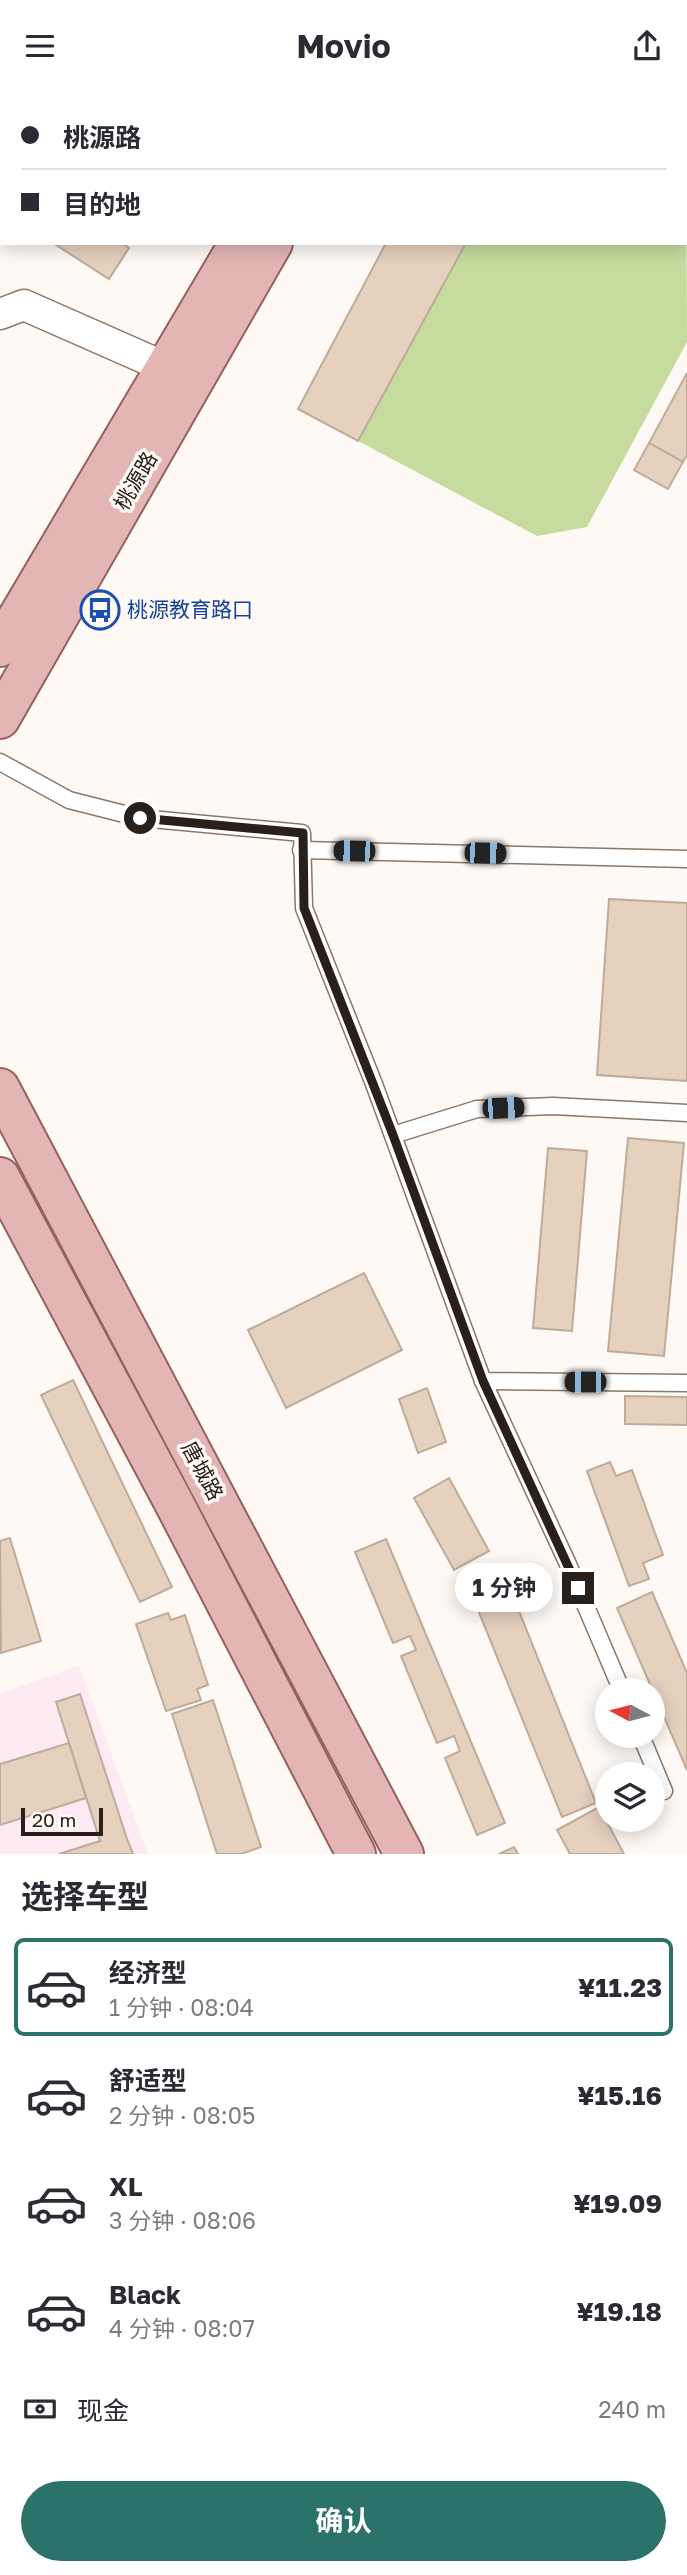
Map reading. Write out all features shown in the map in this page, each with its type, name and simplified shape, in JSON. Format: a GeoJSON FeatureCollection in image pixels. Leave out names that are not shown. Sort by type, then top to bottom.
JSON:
{"type":"FeatureCollection","features":[{"type":"Feature","properties":{"kind":"main road","name":"桃源路"},"geometry":{"type":"LineString","coordinates":[[0,647],[238,245]]}},
{"type":"Feature","properties":{"kind":"main road","name":"桃源路"},"geometry":{"type":"LineString","coordinates":[[0,719],[272,245]]}},
{"type":"Feature","properties":{"kind":"main road","name":"唐城路"},"geometry":{"type":"LineString","coordinates":[[0,1088],[404,1854]]}},
{"type":"Feature","properties":{"kind":"main road","name":"唐城路"},"geometry":{"type":"LineString","coordinates":[[0,1177],[356,1854]]}},
{"type":"Feature","properties":{"kind":"street"},"geometry":{"type":"LineString","coordinates":[[0,314],[24,305],[167,368]]}},
{"type":"Feature","properties":{"kind":"lane"},"geometry":{"type":"LineString","coordinates":[[0,762],[69,800],[140,818],[303,833],[301,850],[304,908],[393,1135],[483,1381],[567,1562],[616,1678]]}},
{"type":"Feature","properties":{"kind":"lane"},"geometry":{"type":"LineString","coordinates":[[301,850],[687,859]]}},
{"type":"Feature","properties":{"kind":"lane"},"geometry":{"type":"LineString","coordinates":[[393,1135],[477,1109],[553,1106],[687,1113]]}},
{"type":"Feature","properties":{"kind":"lane"},"geometry":{"type":"LineString","coordinates":[[483,1381],[687,1383]]}},
{"type":"Feature","properties":{"kind":"shaded area"},"geometry":{"type":"Polygon","coordinates":[[[79,1666],[148,1854],[0,1854],[0,1693],[79,1666]]]}},
{"type":"Feature","properties":{"kind":"green space"},"geometry":{"type":"Polygon","coordinates":[[[465,245],[687,245],[687,342],[587,527],[537,536],[358,441],[465,245]]]}},
{"type":"Feature","properties":{"kind":"building"},"geometry":{"type":"Polygon","coordinates":[[[56,245],[125,245],[129,248],[109,279],[56,245]]]}},
{"type":"Feature","properties":{"kind":"building"},"geometry":{"type":"Polygon","coordinates":[[[385,245],[465,245],[358,441],[298,409],[385,245]]]}},
{"type":"Feature","properties":{"kind":"building"},"geometry":{"type":"Polygon","coordinates":[[[687,373],[687,455],[683,462],[649,443],[687,373]]]}},
{"type":"Feature","properties":{"kind":"building"},"geometry":{"type":"Polygon","coordinates":[[[649,443],[683,462],[668,489],[634,470],[649,443]]]}},
{"type":"Feature","properties":{"kind":"building"},"geometry":{"type":"Polygon","coordinates":[[[609,899],[687,903],[687,1081],[597,1075],[609,899]]]}},
{"type":"Feature","properties":{"kind":"building"},"geometry":{"type":"Polygon","coordinates":[[[628,1138],[684,1143],[664,1356],[608,1351],[628,1138]]]}},
{"type":"Feature","properties":{"kind":"building"},"geometry":{"type":"Polygon","coordinates":[[[548,1148],[587,1151],[572,1331],[533,1328],[548,1148]]]}},
{"type":"Feature","properties":{"kind":"building"},"geometry":{"type":"Polygon","coordinates":[[[364,1273],[402,1350],[286,1408],[248,1330],[364,1273]]]}},
{"type":"Feature","properties":{"kind":"building"},"geometry":{"type":"Polygon","coordinates":[[[73,1380],[172,1587],[140,1602],[41,1395],[73,1380]]]}},
{"type":"Feature","properties":{"kind":"building"},"geometry":{"type":"Polygon","coordinates":[[[427,1388],[446,1442],[418,1453],[399,1399],[427,1388]]]}},
{"type":"Feature","properties":{"kind":"building"},"geometry":{"type":"Polygon","coordinates":[[[625,1396],[687,1397],[687,1425],[625,1424],[625,1396]]]}},
{"type":"Feature","properties":{"kind":"building"},"geometry":{"type":"Polygon","coordinates":[[[610,1462],[616,1476],[632,1470],[663,1555],[643,1563],[649,1579],[629,1586],[587,1471],[610,1462]]]}},
{"type":"Feature","properties":{"kind":"building"},"geometry":{"type":"Polygon","coordinates":[[[449,1478],[489,1551],[454,1570],[414,1498],[449,1478]]]}},
{"type":"Feature","properties":{"kind":"building"},"geometry":{"type":"Polygon","coordinates":[[[10,1538],[41,1641],[1,1653],[0,1541],[10,1538]]]}},
{"type":"Feature","properties":{"kind":"building"},"geometry":{"type":"Polygon","coordinates":[[[386,1539],[505,1823],[477,1835],[445,1758],[460,1751],[454,1736],[437,1743],[401,1656],[416,1650],[410,1636],[393,1643],[355,1552],[386,1539]]]}},
{"type":"Feature","properties":{"kind":"building"},"geometry":{"type":"Polygon","coordinates":[[[652,1592],[687,1673],[687,1770],[665,1719],[665,1678],[647,1678],[617,1608],[652,1592]]]}},
{"type":"Feature","properties":{"kind":"building"},"geometry":{"type":"Polygon","coordinates":[[[513,1596],[595,1803],[562,1817],[478,1610],[513,1596]]]}},
{"type":"Feature","properties":{"kind":"building"},"geometry":{"type":"Polygon","coordinates":[[[168,1613],[171,1620],[185,1615],[208,1685],[197,1689],[201,1700],[166,1711],[136,1624],[168,1613]]]}},
{"type":"Feature","properties":{"kind":"building"},"geometry":{"type":"Polygon","coordinates":[[[80,1694],[133,1854],[59,1854],[100,1841],[56,1702],[80,1694]]]}},
{"type":"Feature","properties":{"kind":"building"},"geometry":{"type":"Polygon","coordinates":[[[213,1700],[261,1847],[241,1854],[217,1854],[172,1714],[213,1700]]]}},
{"type":"Feature","properties":{"kind":"building"},"geometry":{"type":"Polygon","coordinates":[[[69,1743],[86,1798],[0,1825],[0,1764],[69,1743]]]}},
{"type":"Feature","properties":{"kind":"building"},"geometry":{"type":"Polygon","coordinates":[[[595,1809],[595,1832],[612,1832],[624,1854],[570,1854],[557,1830],[595,1809]]]}},
{"type":"Feature","properties":{"kind":"building"},"geometry":{"type":"Polygon","coordinates":[[[514,1847],[518,1854],[499,1854],[514,1847]]]}},
{"type":"Feature","properties":{"kind":"place","name":"桃源教育路口"},"geometry":{"type":"Point","coordinates":[100,610]}},
{"type":"Feature","properties":{"kind":"route"},"geometry":{"type":"LineString","coordinates":[[140,818],[303,833],[301,850],[304,908],[393,1135],[483,1381],[578,1588]]}}]}
